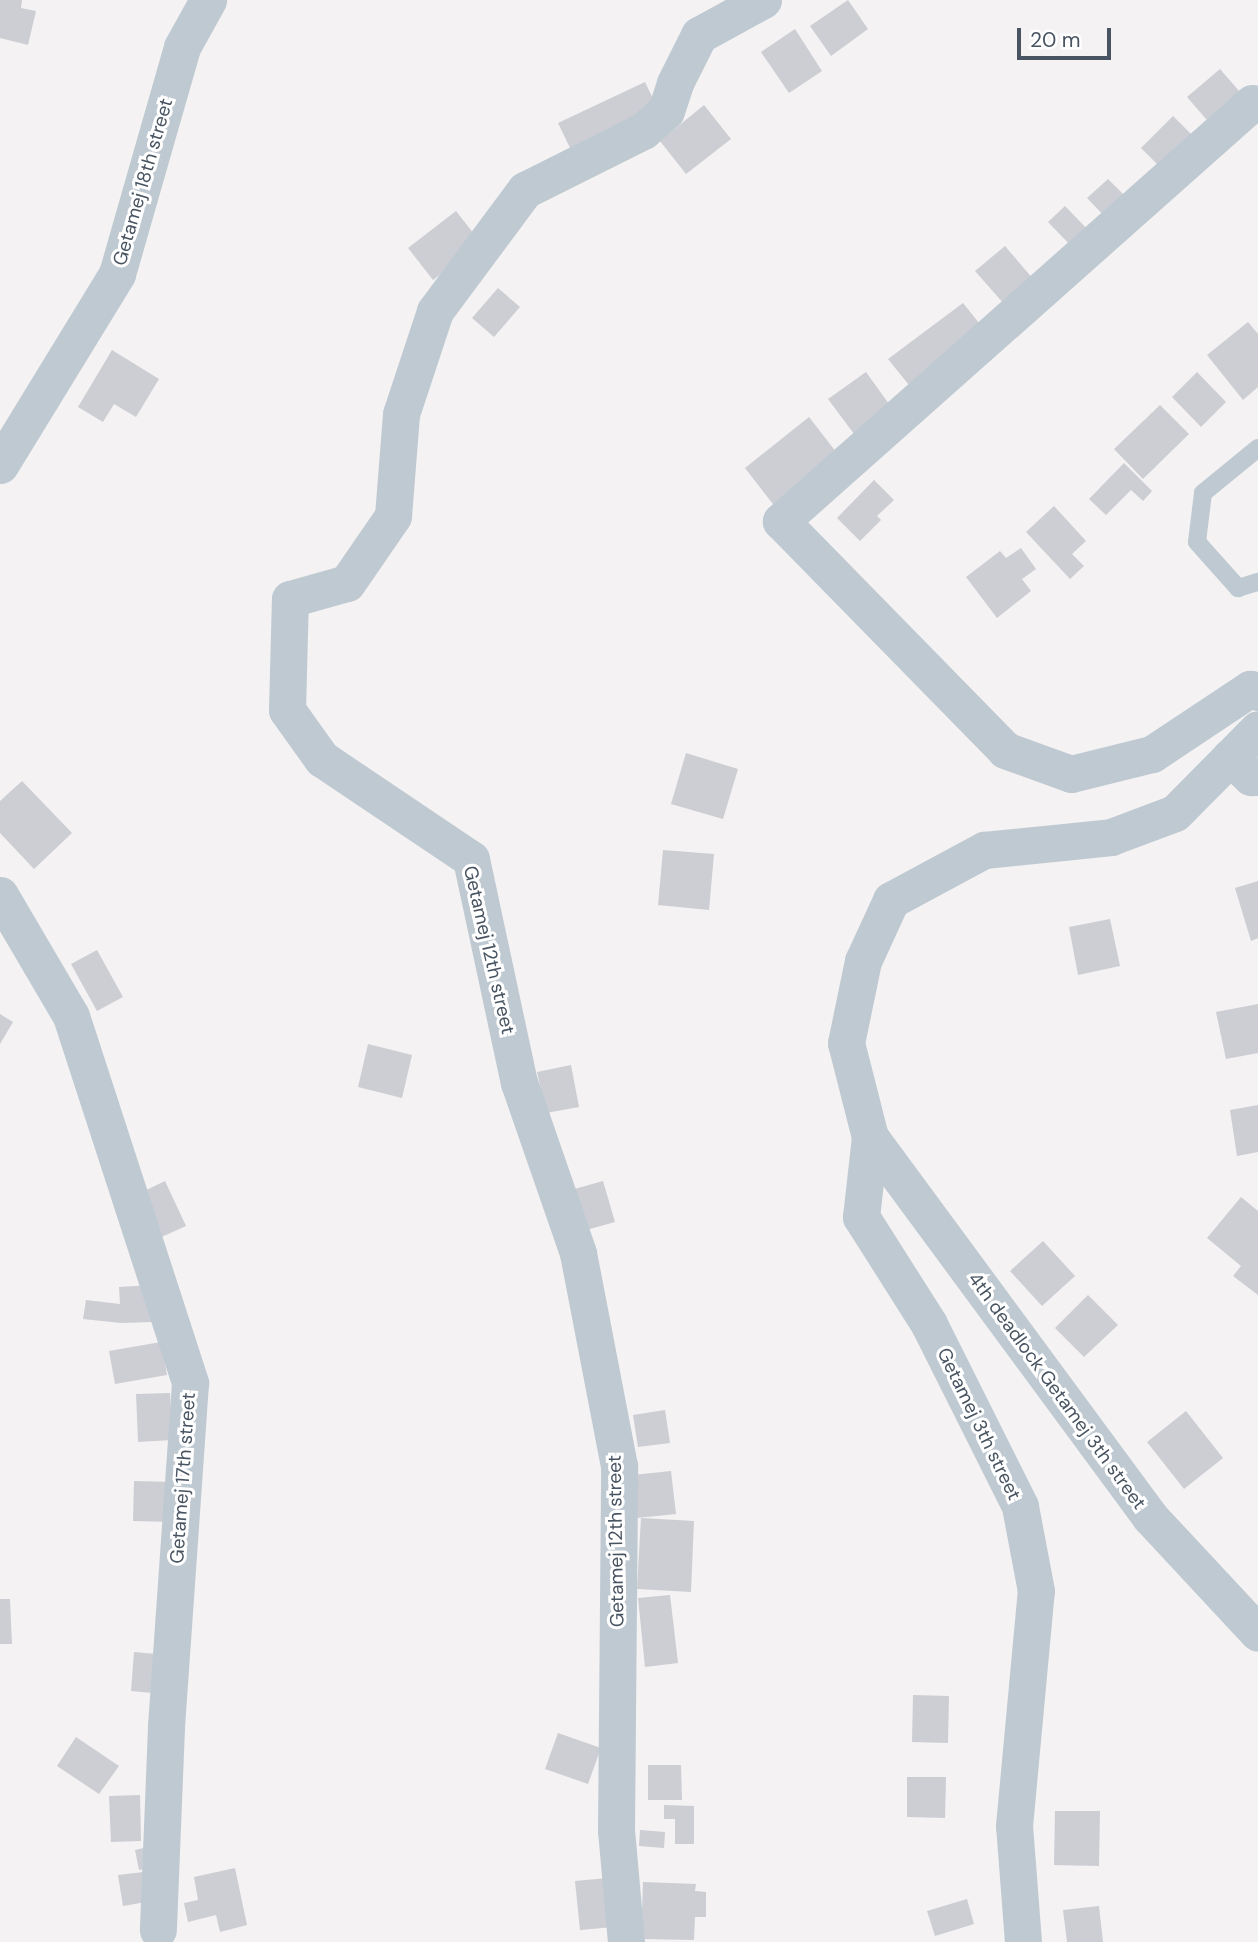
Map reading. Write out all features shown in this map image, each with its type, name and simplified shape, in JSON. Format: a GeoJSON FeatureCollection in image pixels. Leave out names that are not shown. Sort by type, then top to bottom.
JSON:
{"type":"FeatureCollection","features":[{"type":"Feature","properties":{"kind":"street","name":"Getamej 18th street"},"geometry":{"type":"LineString","coordinates":[[0,465],[117,274],[182,47],[208,0]]}},
{"type":"Feature","properties":{"kind":"street","name":"Getamej 12th street"},"geometry":{"type":"LineString","coordinates":[[626,1942],[616,1831],[619,1466],[578,1253],[519,1083],[471,859],[322,759],[287,710],[290,599],[347,583],[393,516],[401,414],[435,311],[525,190],[643,131],[666,111],[675,83],[699,35],[763,0]]}},
{"type":"Feature","properties":{"kind":"street"},"geometry":{"type":"LineString","coordinates":[[1252,103],[781,521],[1004,750],[1071,774],[1152,754],[1251,689],[1258,692]]}},
{"type":"Feature","properties":{"kind":"street"},"geometry":{"type":"LineString","coordinates":[[870,1137],[846,1043],[863,961],[891,900],[984,850],[1111,837],[1175,813],[1244,767],[1258,729]]}},
{"type":"Feature","properties":{"kind":"street","name":"Getamej 17th street"},"geometry":{"type":"LineString","coordinates":[[0,895],[71,1016],[190,1383],[166,1727],[158,1930]]}},
{"type":"Feature","properties":{"kind":"street","name":"4th deadlock Getamej 3th street"},"geometry":{"type":"LineString","coordinates":[[870,1137],[1150,1517],[1258,1633]]}},
{"type":"Feature","properties":{"kind":"street","name":"Getamej 3th street"},"geometry":{"type":"LineString","coordinates":[[870,1137],[860,1217],[929,1324],[1020,1506],[1036,1591],[1014,1826],[1023,1942]]}},
{"type":"Feature","properties":{"kind":"lane"},"geometry":{"type":"LineString","coordinates":[[1258,448],[1203,493],[1197,542],[1238,588],[1258,582]]}},
{"type":"Feature","properties":{"kind":"building"},"geometry":{"type":"Polygon","coordinates":[[[0,0],[22,0],[21,8],[36,11],[28,45],[0,38],[0,0]]]}},
{"type":"Feature","properties":{"kind":"building"},"geometry":{"type":"Polygon","coordinates":[[[848,0],[868,29],[831,56],[810,26],[848,0]]]}},
{"type":"Feature","properties":{"kind":"building"},"geometry":{"type":"Polygon","coordinates":[[[795,29],[822,71],[789,93],[761,52],[795,29]]]}},
{"type":"Feature","properties":{"kind":"building"},"geometry":{"type":"Polygon","coordinates":[[[1220,69],[1246,99],[1213,127],[1187,97],[1220,69]]]}},
{"type":"Feature","properties":{"kind":"building"},"geometry":{"type":"Polygon","coordinates":[[[645,82],[660,113],[573,154],[558,123],[645,82]]]}},
{"type":"Feature","properties":{"kind":"building"},"geometry":{"type":"Polygon","coordinates":[[[704,105],[731,139],[686,174],[660,141],[704,105]]]}},
{"type":"Feature","properties":{"kind":"building"},"geometry":{"type":"Polygon","coordinates":[[[1173,116],[1195,138],[1163,170],[1141,148],[1173,116]]]}},
{"type":"Feature","properties":{"kind":"building"},"geometry":{"type":"Polygon","coordinates":[[[1108,179],[1129,200],[1108,220],[1087,198],[1108,179]]]}},
{"type":"Feature","properties":{"kind":"building"},"geometry":{"type":"Polygon","coordinates":[[[1065,206],[1091,233],[1074,249],[1048,222],[1065,206]]]}},
{"type":"Feature","properties":{"kind":"building"},"geometry":{"type":"Polygon","coordinates":[[[456,211],[481,243],[433,280],[408,248],[456,211]]]}},
{"type":"Feature","properties":{"kind":"building"},"geometry":{"type":"Polygon","coordinates":[[[1005,246],[1034,280],[1005,305],[975,271],[1005,246]]]}},
{"type":"Feature","properties":{"kind":"building"},"geometry":{"type":"Polygon","coordinates":[[[498,288],[520,307],[494,337],[472,318],[498,288]]]}},
{"type":"Feature","properties":{"kind":"building"},"geometry":{"type":"Polygon","coordinates":[[[963,303],[987,333],[917,395],[888,359],[963,303]]]}},
{"type":"Feature","properties":{"kind":"building"},"geometry":{"type":"Polygon","coordinates":[[[1248,322],[1258,334],[1258,387],[1243,400],[1207,355],[1248,322]]]}},
{"type":"Feature","properties":{"kind":"building"},"geometry":{"type":"Polygon","coordinates":[[[112,350],[159,379],[136,417],[114,404],[103,422],[78,407],[112,350]]]}},
{"type":"Feature","properties":{"kind":"building"},"geometry":{"type":"Polygon","coordinates":[[[866,372],[894,411],[857,438],[828,399],[866,372]]]}},
{"type":"Feature","properties":{"kind":"building"},"geometry":{"type":"Polygon","coordinates":[[[1197,372],[1226,402],[1201,427],[1172,397],[1197,372]]]}},
{"type":"Feature","properties":{"kind":"building"},"geometry":{"type":"Polygon","coordinates":[[[1160,405],[1189,434],[1143,479],[1114,449],[1160,405]]]}},
{"type":"Feature","properties":{"kind":"building"},"geometry":{"type":"Polygon","coordinates":[[[809,417],[840,457],[776,508],[745,468],[809,417]]]}},
{"type":"Feature","properties":{"kind":"building"},"geometry":{"type":"Polygon","coordinates":[[[1124,463],[1152,491],[1143,501],[1131,490],[1106,515],[1089,499],[1124,463]]]}},
{"type":"Feature","properties":{"kind":"building"},"geometry":{"type":"Polygon","coordinates":[[[874,480],[894,500],[877,516],[881,520],[860,541],[837,518],[874,480]]]}},
{"type":"Feature","properties":{"kind":"building"},"geometry":{"type":"Polygon","coordinates":[[[1054,506],[1086,541],[1072,554],[1084,566],[1070,579],[1026,532],[1054,506]]]}},
{"type":"Feature","properties":{"kind":"building"},"geometry":{"type":"Polygon","coordinates":[[[1021,548],[1036,569],[1022,579],[1031,591],[997,618],[966,577],[1000,551],[1006,558],[1021,548]]]}},
{"type":"Feature","properties":{"kind":"building"},"geometry":{"type":"Polygon","coordinates":[[[686,753],[738,769],[723,819],[671,804],[686,753]]]}},
{"type":"Feature","properties":{"kind":"building"},"geometry":{"type":"Polygon","coordinates":[[[22,781],[72,833],[34,869],[0,833],[0,801],[22,781]]]}},
{"type":"Feature","properties":{"kind":"building"},"geometry":{"type":"Polygon","coordinates":[[[663,850],[714,854],[709,910],[658,905],[663,850]]]}},
{"type":"Feature","properties":{"kind":"building"},"geometry":{"type":"Polygon","coordinates":[[[1258,881],[1258,938],[1251,941],[1235,888],[1258,881]]]}},
{"type":"Feature","properties":{"kind":"building"},"geometry":{"type":"Polygon","coordinates":[[[1110,919],[1120,966],[1078,975],[1069,927],[1110,919]]]}},
{"type":"Feature","properties":{"kind":"building"},"geometry":{"type":"Polygon","coordinates":[[[97,950],[123,997],[97,1011],[71,964],[97,950]]]}},
{"type":"Feature","properties":{"kind":"building"},"geometry":{"type":"Polygon","coordinates":[[[1258,1004],[1258,1053],[1226,1059],[1216,1012],[1258,1004]]]}},
{"type":"Feature","properties":{"kind":"building"},"geometry":{"type":"Polygon","coordinates":[[[0,1014],[13,1022],[0,1044],[0,1014]]]}},
{"type":"Feature","properties":{"kind":"building"},"geometry":{"type":"Polygon","coordinates":[[[368,1044],[412,1055],[402,1098],[358,1087],[368,1044]]]}},
{"type":"Feature","properties":{"kind":"building"},"geometry":{"type":"Polygon","coordinates":[[[571,1065],[579,1107],[546,1113],[537,1072],[571,1065]]]}},
{"type":"Feature","properties":{"kind":"building"},"geometry":{"type":"Polygon","coordinates":[[[1258,1105],[1258,1152],[1237,1156],[1230,1110],[1258,1105]]]}},
{"type":"Feature","properties":{"kind":"building"},"geometry":{"type":"Polygon","coordinates":[[[165,1181],[186,1226],[157,1239],[136,1195],[165,1181]]]}},
{"type":"Feature","properties":{"kind":"building"},"geometry":{"type":"Polygon","coordinates":[[[603,1181],[615,1222],[583,1231],[571,1190],[603,1181]]]}},
{"type":"Feature","properties":{"kind":"building"},"geometry":{"type":"Polygon","coordinates":[[[1241,1197],[1258,1211],[1258,1295],[1233,1276],[1241,1266],[1207,1238],[1241,1197]]]}},
{"type":"Feature","properties":{"kind":"building"},"geometry":{"type":"Polygon","coordinates":[[[1043,1241],[1075,1276],[1042,1306],[1010,1271],[1043,1241]]]}},
{"type":"Feature","properties":{"kind":"building"},"geometry":{"type":"Polygon","coordinates":[[[151,1285],[153,1322],[121,1323],[83,1319],[86,1300],[120,1304],[119,1287],[151,1285]]]}},
{"type":"Feature","properties":{"kind":"building"},"geometry":{"type":"Polygon","coordinates":[[[1088,1295],[1118,1325],[1084,1357],[1055,1328],[1088,1295]]]}},
{"type":"Feature","properties":{"kind":"building"},"geometry":{"type":"Polygon","coordinates":[[[161,1342],[167,1375],[115,1384],[109,1351],[161,1342]]]}},
{"type":"Feature","properties":{"kind":"building"},"geometry":{"type":"Polygon","coordinates":[[[170,1393],[172,1440],[138,1442],[136,1394],[170,1393]]]}},
{"type":"Feature","properties":{"kind":"building"},"geometry":{"type":"Polygon","coordinates":[[[665,1410],[670,1443],[638,1447],[633,1415],[665,1410]]]}},
{"type":"Feature","properties":{"kind":"building"},"geometry":{"type":"Polygon","coordinates":[[[1186,1411],[1223,1458],[1184,1489],[1147,1442],[1186,1411]]]}},
{"type":"Feature","properties":{"kind":"building"},"geometry":{"type":"Polygon","coordinates":[[[671,1471],[676,1514],[637,1518],[633,1475],[671,1471]]]}},
{"type":"Feature","properties":{"kind":"building"},"geometry":{"type":"Polygon","coordinates":[[[134,1481],[174,1482],[173,1522],[133,1521],[134,1481]]]}},
{"type":"Feature","properties":{"kind":"building"},"geometry":{"type":"Polygon","coordinates":[[[641,1518],[694,1521],[691,1592],[637,1589],[641,1518]]]}},
{"type":"Feature","properties":{"kind":"building"},"geometry":{"type":"Polygon","coordinates":[[[670,1595],[678,1663],[645,1667],[638,1598],[670,1595]]]}},
{"type":"Feature","properties":{"kind":"building"},"geometry":{"type":"Polygon","coordinates":[[[0,1599],[10,1599],[12,1644],[0,1644],[0,1599]]]}},
{"type":"Feature","properties":{"kind":"building"},"geometry":{"type":"Polygon","coordinates":[[[134,1652],[167,1655],[163,1694],[131,1691],[134,1652]]]}},
{"type":"Feature","properties":{"kind":"building"},"geometry":{"type":"Polygon","coordinates":[[[913,1695],[949,1696],[948,1743],[912,1742],[913,1695]]]}},
{"type":"Feature","properties":{"kind":"building"},"geometry":{"type":"Polygon","coordinates":[[[558,1733],[601,1748],[588,1784],[545,1769],[558,1733]]]}},
{"type":"Feature","properties":{"kind":"building"},"geometry":{"type":"Polygon","coordinates":[[[76,1737],[119,1766],[99,1794],[57,1766],[76,1737]]]}},
{"type":"Feature","properties":{"kind":"building"},"geometry":{"type":"Polygon","coordinates":[[[648,1765],[681,1765],[682,1800],[648,1800],[648,1765]]]}},
{"type":"Feature","properties":{"kind":"building"},"geometry":{"type":"Polygon","coordinates":[[[907,1777],[946,1777],[945,1818],[907,1817],[907,1777]]]}},
{"type":"Feature","properties":{"kind":"building"},"geometry":{"type":"Polygon","coordinates":[[[140,1795],[141,1841],[111,1842],[109,1796],[140,1795]]]}},
{"type":"Feature","properties":{"kind":"building"},"geometry":{"type":"Polygon","coordinates":[[[664,1805],[694,1806],[694,1844],[675,1844],[675,1819],[664,1819],[664,1805]]]}},
{"type":"Feature","properties":{"kind":"building"},"geometry":{"type":"Polygon","coordinates":[[[1055,1811],[1100,1811],[1099,1866],[1054,1865],[1055,1811]]]}},
{"type":"Feature","properties":{"kind":"building"},"geometry":{"type":"Polygon","coordinates":[[[640,1830],[665,1832],[664,1848],[639,1846],[640,1830]]]}},
{"type":"Feature","properties":{"kind":"building"},"geometry":{"type":"Polygon","coordinates":[[[148,1847],[152,1867],[139,1870],[135,1850],[148,1847]]]}},
{"type":"Feature","properties":{"kind":"building"},"geometry":{"type":"Polygon","coordinates":[[[235,1868],[247,1925],[220,1932],[216,1915],[188,1922],[184,1903],[198,1900],[194,1877],[235,1868]]]}},
{"type":"Feature","properties":{"kind":"building"},"geometry":{"type":"Polygon","coordinates":[[[152,1871],[157,1900],[123,1906],[118,1875],[152,1871]]]}},
{"type":"Feature","properties":{"kind":"building"},"geometry":{"type":"Polygon","coordinates":[[[608,1878],[613,1927],[580,1930],[575,1881],[608,1878]]]}},
{"type":"Feature","properties":{"kind":"building"},"geometry":{"type":"Polygon","coordinates":[[[643,1882],[696,1884],[695,1891],[706,1892],[706,1917],[695,1917],[694,1940],[641,1939],[643,1882]]]}},
{"type":"Feature","properties":{"kind":"building"},"geometry":{"type":"Polygon","coordinates":[[[967,1899],[974,1924],[935,1936],[927,1911],[967,1899]]]}},
{"type":"Feature","properties":{"kind":"building"},"geometry":{"type":"Polygon","coordinates":[[[1099,1906],[1103,1942],[1067,1942],[1063,1910],[1099,1906]]]}}]}
